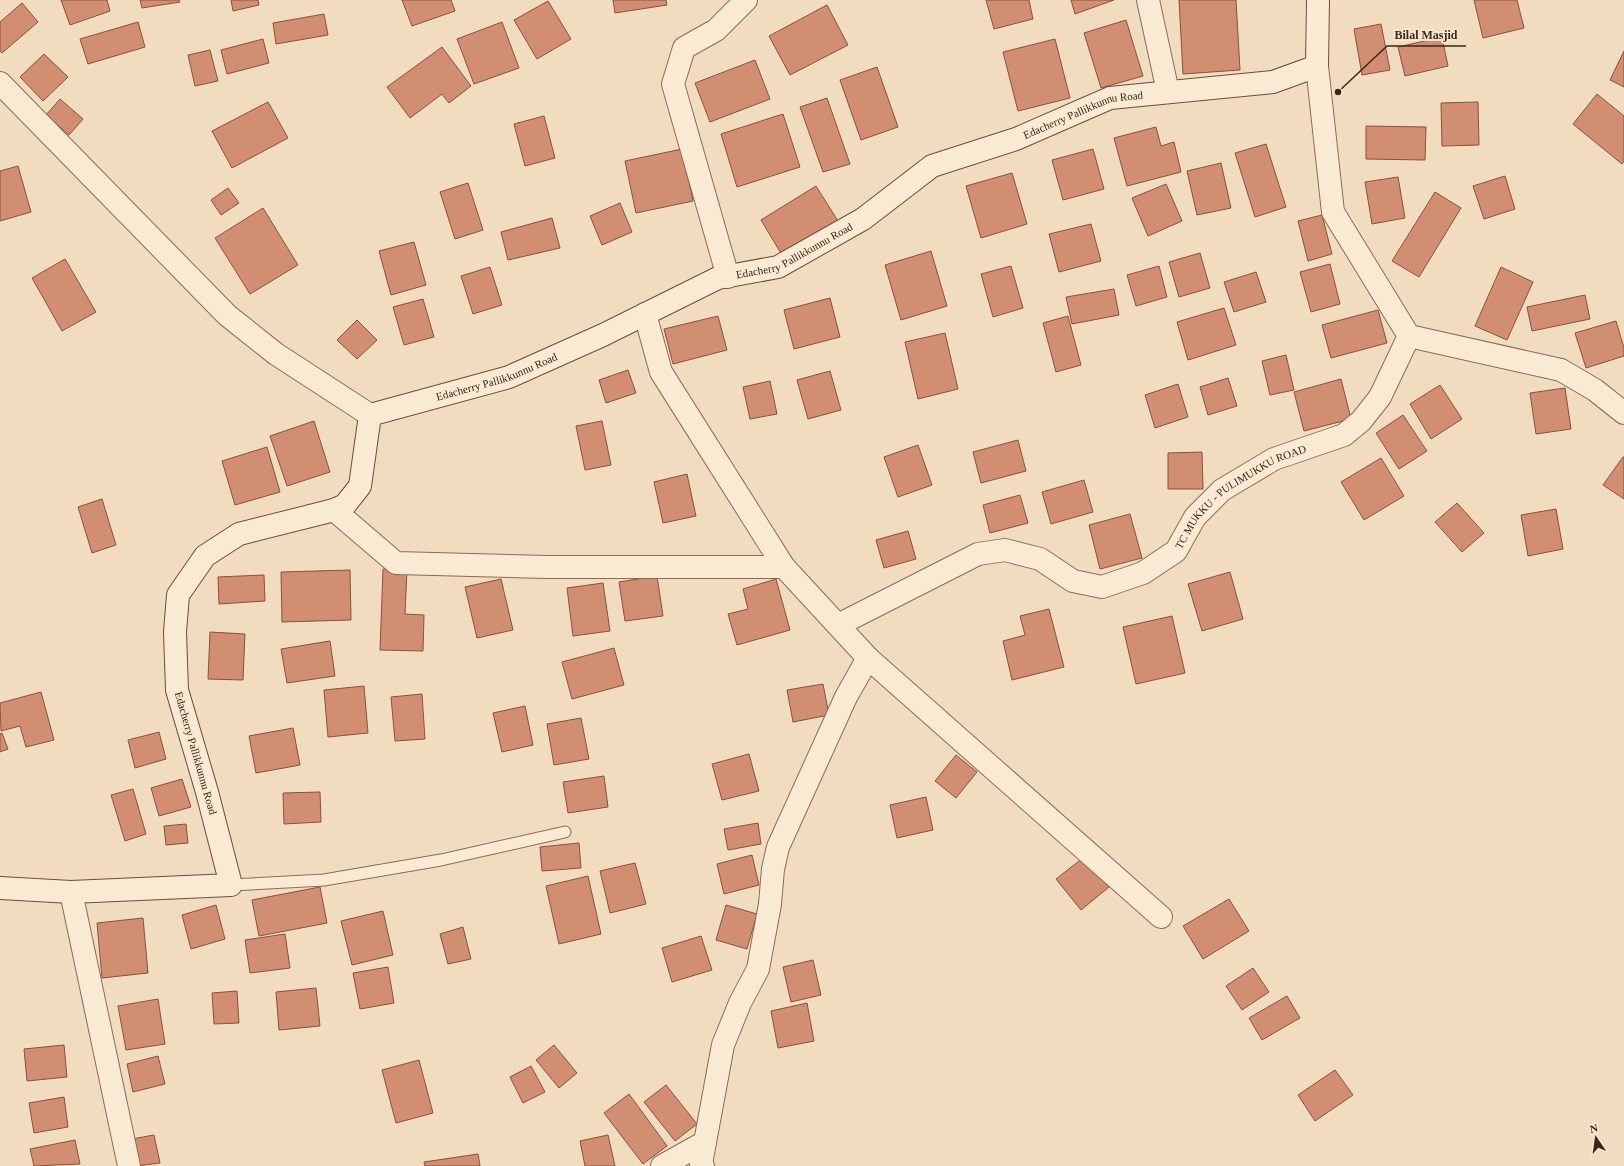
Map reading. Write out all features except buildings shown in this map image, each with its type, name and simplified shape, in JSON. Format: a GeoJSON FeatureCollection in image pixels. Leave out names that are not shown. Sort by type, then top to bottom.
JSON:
{"type":"FeatureCollection","features":[{"type":"Feature","properties":{"kind":"street"},"geometry":{"type":"LineString","coordinates":[[728,276],[673,84],[684,48],[716,30],[746,0]]}},
{"type":"Feature","properties":{"kind":"street"},"geometry":{"type":"LineString","coordinates":[[1148,0],[1168,92]]}},
{"type":"Feature","properties":{"kind":"street"},"geometry":{"type":"LineString","coordinates":[[1318,0],[1317,66],[1333,212],[1409,336],[1561,370],[1594,390],[1624,413]]}},
{"type":"Feature","properties":{"kind":"street","name":"Edacherry Pallikkunnu Road"},"geometry":{"type":"LineString","coordinates":[[231,885],[207,792],[177,690],[175,632],[178,596],[205,556],[239,534],[334,510],[345,505],[360,486],[370,416],[509,377],[645,314],[718,278],[778,267],[863,220],[932,166],[1016,139],[1110,98],[1273,82],[1317,66]]}},
{"type":"Feature","properties":{"kind":"street"},"geometry":{"type":"LineString","coordinates":[[0,83],[227,315],[276,354],[370,416]]}},
{"type":"Feature","properties":{"kind":"street"},"geometry":{"type":"LineString","coordinates":[[645,314],[661,372],[784,567],[868,658],[1161,917]]}},
{"type":"Feature","properties":{"kind":"street","name":"TC MUKKU - PULIMUKKU ROAD"},"geometry":{"type":"LineString","coordinates":[[838,625],[978,554],[1004,550],[1040,559],[1073,581],[1102,587],[1143,573],[1176,551],[1195,517],[1222,490],[1274,459],[1344,435],[1361,421],[1380,397],[1409,336]]}},
{"type":"Feature","properties":{"kind":"street"},"geometry":{"type":"LineString","coordinates":[[334,510],[396,563],[547,566],[784,567]]}},
{"type":"Feature","properties":{"kind":"street"},"geometry":{"type":"LineString","coordinates":[[702,1166],[701,1164],[723,1045],[740,1004],[758,969],[770,904],[773,869],[778,847],[846,697],[868,658]]}},
{"type":"Feature","properties":{"kind":"street"},"geometry":{"type":"LineString","coordinates":[[0,888],[71,892],[231,885]]}},
{"type":"Feature","properties":{"kind":"street"},"geometry":{"type":"LineString","coordinates":[[71,892],[129,1166]]}},
{"type":"Feature","properties":{"kind":"street"},"geometry":{"type":"LineString","coordinates":[[662,1166],[705,1142]]}},
{"type":"Feature","properties":{"kind":"lane"},"geometry":{"type":"LineString","coordinates":[[231,885],[324,880],[441,860],[565,832]]}},
{"type":"Feature","properties":{"kind":"place","name":"Bilal Masjid"},"geometry":{"type":"Point","coordinates":[1338,92]}}]}
